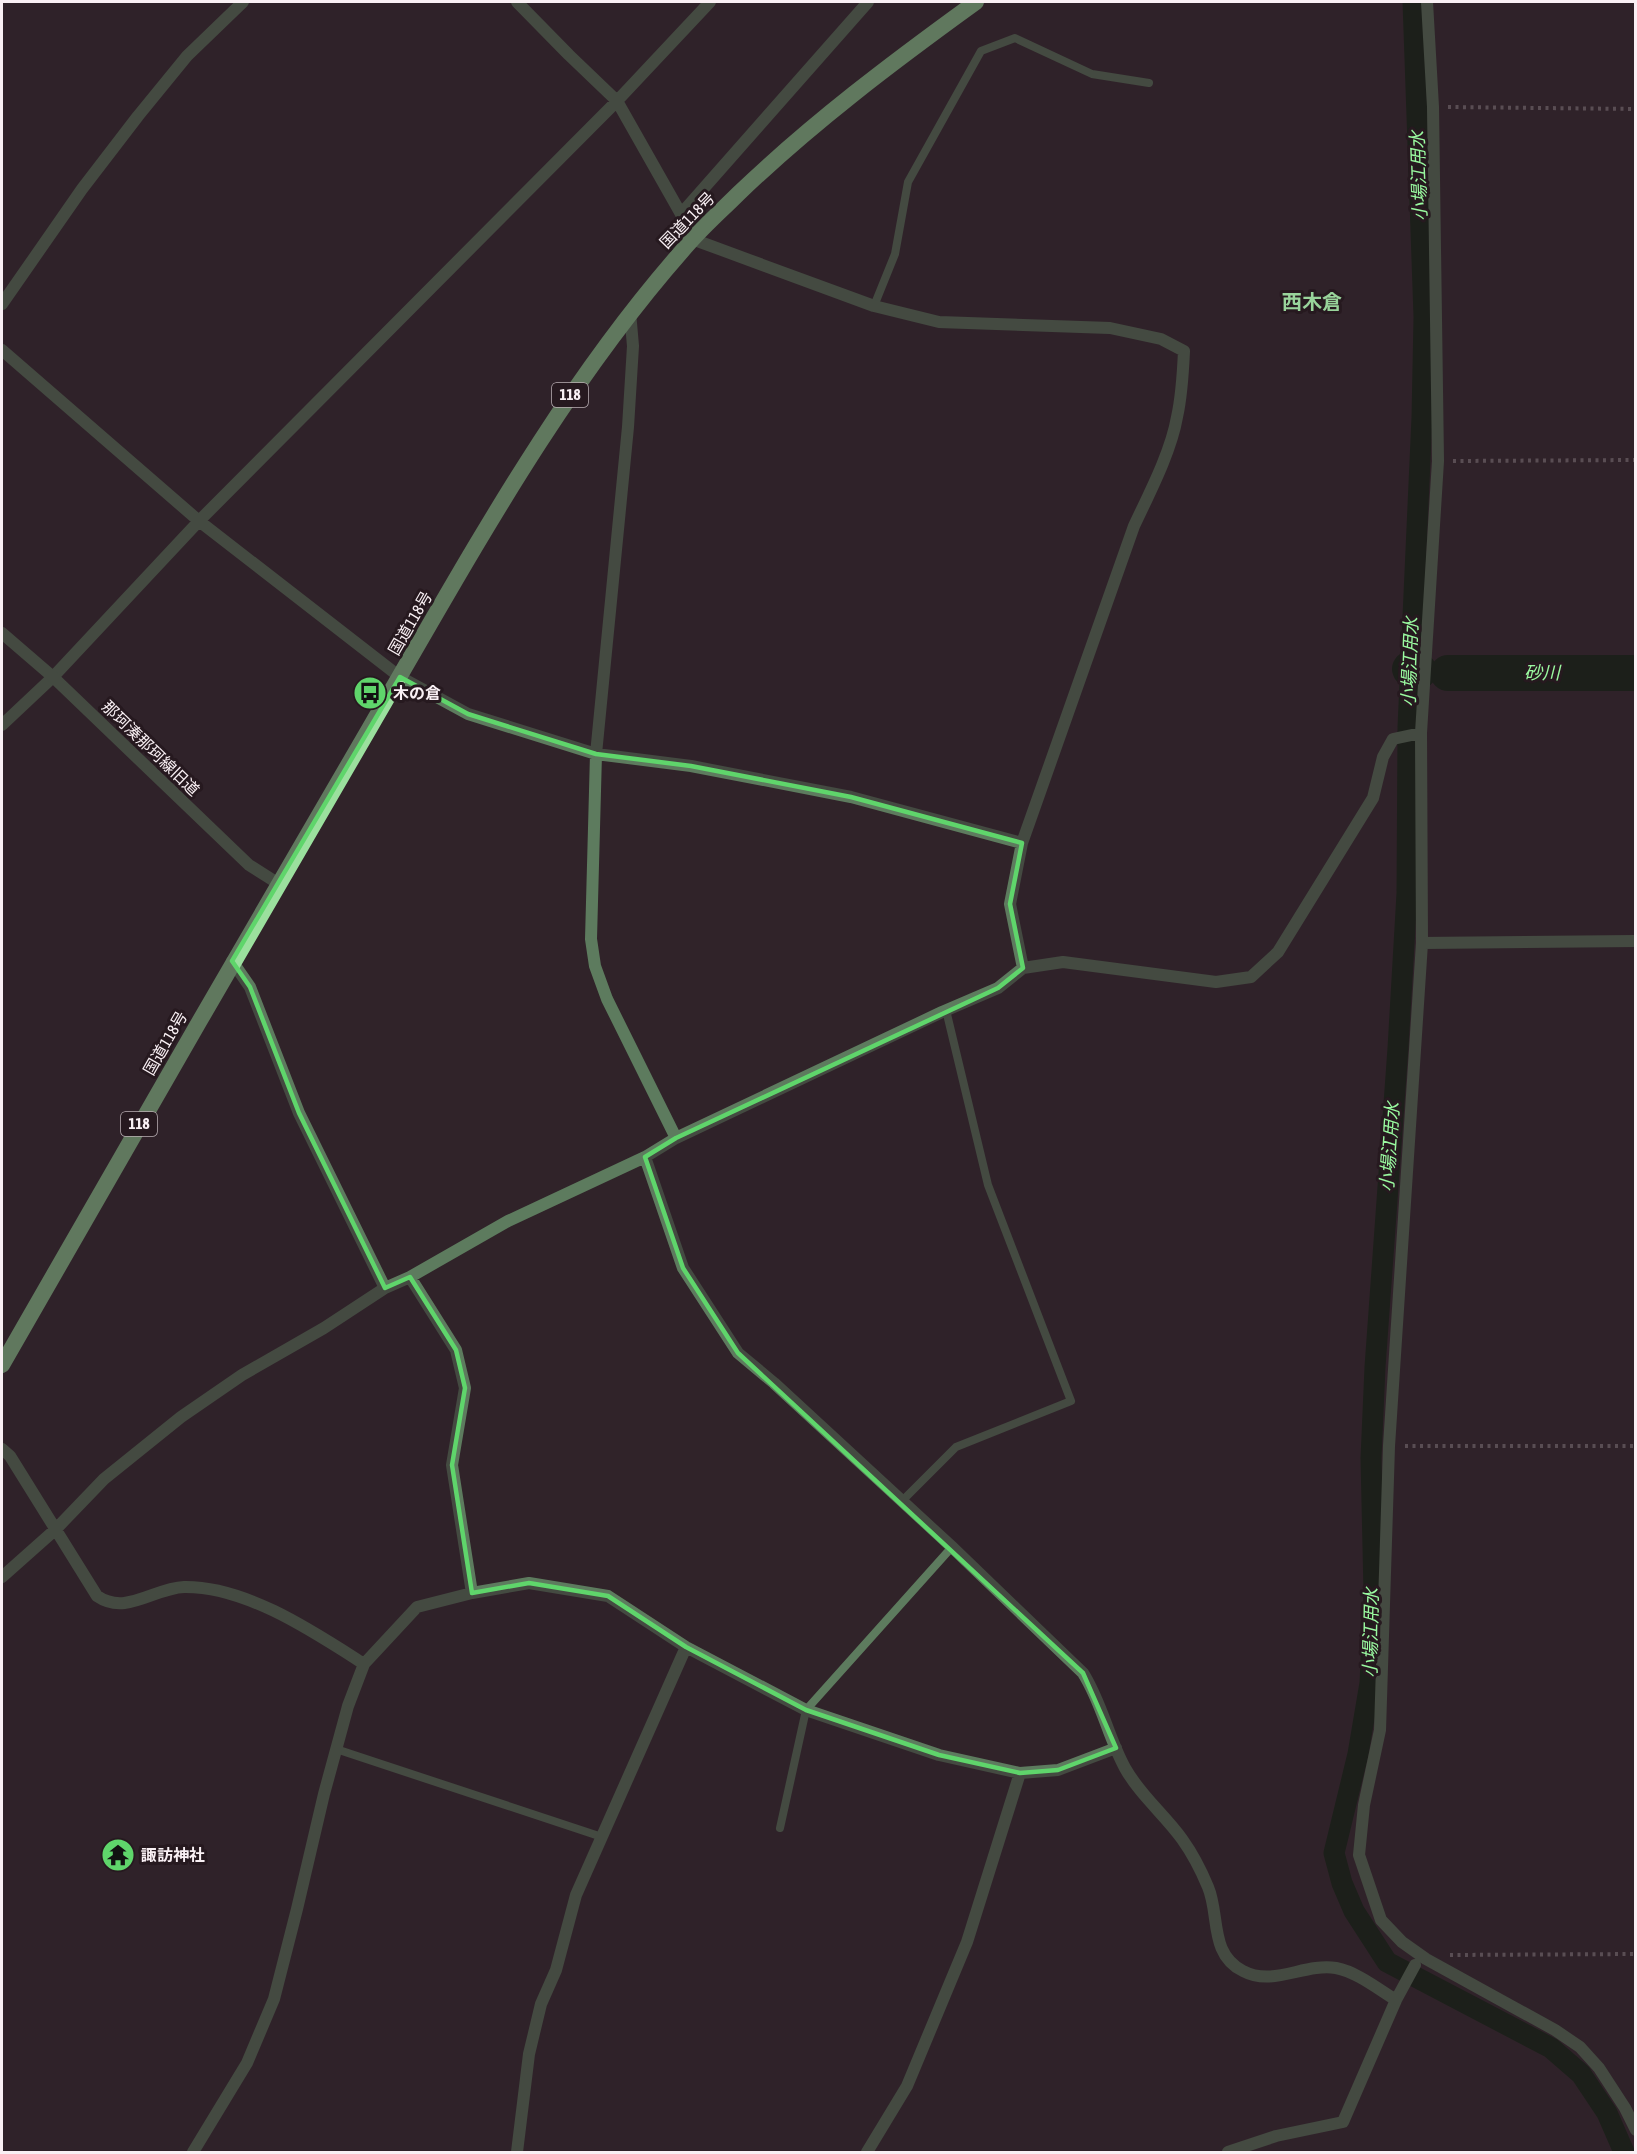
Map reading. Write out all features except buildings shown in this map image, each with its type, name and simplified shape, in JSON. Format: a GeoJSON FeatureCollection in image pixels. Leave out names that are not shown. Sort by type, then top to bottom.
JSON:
{"type":"FeatureCollection","features":[{"type":"Feature","properties":{"kind":"highway","name":"国道118号"},"geometry":{"type":"LineString","coordinates":[[2,1365],[232,962],[535,450],[578,382],[630,312],[692,239],[803,133],[857,89],[976,2]]}},
{"type":"Feature","properties":{"kind":"street"},"geometry":{"type":"LineString","coordinates":[[2,304],[82,189],[138,116],[187,56],[243,2]]}},
{"type":"Feature","properties":{"kind":"street"},"geometry":{"type":"LineString","coordinates":[[517,2],[617,101],[681,214],[692,239],[874,306],[939,322],[1110,328],[1161,339],[1184,351],[1177,419],[1157,476],[1134,526],[1022,843],[1010,904],[1023,968]]}},
{"type":"Feature","properties":{"kind":"street"},"geometry":{"type":"LineString","coordinates":[[2,725],[54,677],[199,521],[617,101],[710,2]]}},
{"type":"Feature","properties":{"kind":"street"},"geometry":{"type":"LineString","coordinates":[[681,214],[867,2]]}},
{"type":"Feature","properties":{"kind":"street"},"geometry":{"type":"LineString","coordinates":[[1427,2],[1433,107],[1438,461],[1415,734],[1422,942],[1389,1446],[1380,1730],[1364,1806],[1359,1855],[1381,1920],[1421,1962],[1555,2030],[1580,2047],[1599,2067],[1625,2108],[1635,2130]]}},
{"type":"Feature","properties":{"kind":"street"},"geometry":{"type":"LineString","coordinates":[[630,312],[633,346],[628,428],[596,754],[591,939],[595,966],[607,999],[676,1138]]}},
{"type":"Feature","properties":{"kind":"street"},"geometry":{"type":"LineString","coordinates":[[2,350],[199,521],[400,677],[468,714],[596,754],[691,766],[850,797],[1022,843]]}},
{"type":"Feature","properties":{"kind":"street","name":"那珂湊那珂線旧道"},"geometry":{"type":"LineString","coordinates":[[2,633],[54,677],[249,865],[279,884]]}},
{"type":"Feature","properties":{"kind":"street"},"geometry":{"type":"LineString","coordinates":[[2,1577],[56,1529],[104,1479],[181,1417],[242,1375],[324,1328],[385,1288],[410,1277],[508,1221],[645,1157],[676,1138],[946,1010],[998,988],[1023,968],[1063,962],[1216,982],[1251,976],[1278,952],[1373,798],[1383,757],[1393,739],[1415,734]]}},
{"type":"Feature","properties":{"kind":"street"},"geometry":{"type":"LineString","coordinates":[[1422,942],[1635,941]]}},
{"type":"Feature","properties":{"kind":"street"},"geometry":{"type":"LineString","coordinates":[[232,962],[250,987],[299,1113],[385,1288]]}},
{"type":"Feature","properties":{"kind":"street"},"geometry":{"type":"LineString","coordinates":[[645,1157],[683,1268],[738,1353],[774,1383],[952,1547],[1083,1672],[1095,1691],[1125,1768],[1142,1794],[1182,1838],[1197,1864],[1209,1890],[1217,1939],[1227,1957],[1242,1971],[1262,1978],[1314,1967],[1337,1968],[1399,1994]]}},
{"type":"Feature","properties":{"kind":"street"},"geometry":{"type":"LineString","coordinates":[[410,1277],[456,1350],[465,1388],[452,1465],[472,1593]]}},
{"type":"Feature","properties":{"kind":"street"},"geometry":{"type":"LineString","coordinates":[[2,1449],[10,1456],[97,1596],[107,1603],[121,1604],[183,1587],[207,1589],[238,1597],[296,1621],[364,1664]]}},
{"type":"Feature","properties":{"kind":"street"},"geometry":{"type":"LineString","coordinates":[[193,2152],[247,2063],[274,1999],[336,1749],[348,1706],[364,1664],[417,1607],[472,1593],[529,1583],[608,1596],[686,1647],[806,1710],[939,1755],[1020,1773],[1058,1770],[1116,1748]]}},
{"type":"Feature","properties":{"kind":"street"},"geometry":{"type":"LineString","coordinates":[[517,2152],[530,2054],[541,2004],[556,1970],[576,1895],[686,1647]]}},
{"type":"Feature","properties":{"kind":"street"},"geometry":{"type":"LineString","coordinates":[[867,2152],[907,2086],[967,1942],[1020,1773]]}},
{"type":"Feature","properties":{"kind":"street"},"geometry":{"type":"LineString","coordinates":[[1228,2152],[1276,2136],[1343,2122],[1399,1994],[1421,1962]]}},
{"type":"Feature","properties":{"kind":"lane"},"geometry":{"type":"LineString","coordinates":[[874,306],[895,254],[908,182],[981,51],[1015,38],[1092,74],[1149,83]]}},
{"type":"Feature","properties":{"kind":"lane"},"geometry":{"type":"LineString","coordinates":[[902,1501],[956,1447],[1071,1401],[988,1185],[946,1010]]}},
{"type":"Feature","properties":{"kind":"lane"},"geometry":{"type":"LineString","coordinates":[[780,1828],[806,1710],[952,1547]]}},
{"type":"Feature","properties":{"kind":"lane"},"geometry":{"type":"LineString","coordinates":[[336,1749],[602,1837]]}},
{"type":"Feature","properties":{"kind":"path"},"geometry":{"type":"LineString","coordinates":[[1433,107],[1635,109]]}},
{"type":"Feature","properties":{"kind":"path"},"geometry":{"type":"LineString","coordinates":[[1438,461],[1635,460]]}},
{"type":"Feature","properties":{"kind":"path"},"geometry":{"type":"LineString","coordinates":[[1389,1446],[1635,1446]]}},
{"type":"Feature","properties":{"kind":"path"},"geometry":{"type":"LineString","coordinates":[[1421,1962],[1453,1954],[1635,1954]]}},
{"type":"Feature","properties":{"kind":"highlighted area"},"geometry":{"type":"Polygon","coordinates":[[[400,677],[468,714],[596,754],[691,766],[851,797],[1022,843],[1010,904],[1023,968],[998,988],[676,1138],[645,1157],[683,1268],[738,1353],[1083,1673],[1116,1748],[1058,1770],[1020,1773],[939,1755],[806,1710],[686,1647],[608,1596],[529,1583],[472,1593],[452,1465],[465,1388],[456,1350],[410,1277],[385,1288],[299,1113],[250,987],[232,961],[400,677]]]}},
{"type":"Feature","properties":{"kind":"shaded area"},"geometry":{"type":"Polygon","coordinates":[[[1406,2],[1420,2],[1423,83],[1409,84],[1406,2]]]}},
{"type":"Feature","properties":{"kind":"waterway","name":"小場江用水"},"geometry":{"type":"LineString","coordinates":[[1413,2],[1424,317],[1422,417],[1408,727],[1407,893],[1375,1367],[1371,1458],[1374,1593],[1370,1683],[1358,1754],[1334,1853],[1342,1883],[1354,1911],[1387,1962],[1551,2048],[1581,2074],[1607,2113],[1624,2152]]}},
{"type":"Feature","properties":{"kind":"waterway","name":"砂川"},"geometry":{"type":"LineString","coordinates":[[1410,669],[1419,671]]}},
{"type":"Feature","properties":{"kind":"waterway","name":"砂川"},"geometry":{"type":"LineString","coordinates":[[1448,673],[1636,673]]}},
{"type":"Feature","properties":{"kind":"place","name":"木の倉"},"geometry":{"type":"Point","coordinates":[370,693]}},
{"type":"Feature","properties":{"kind":"place","name":"諏訪神社"},"geometry":{"type":"Point","coordinates":[118,1855]}},
{"type":"Feature","properties":{"kind":"district","name":"西木倉"},"geometry":{"type":"Point","coordinates":[1312,302]}}]}
